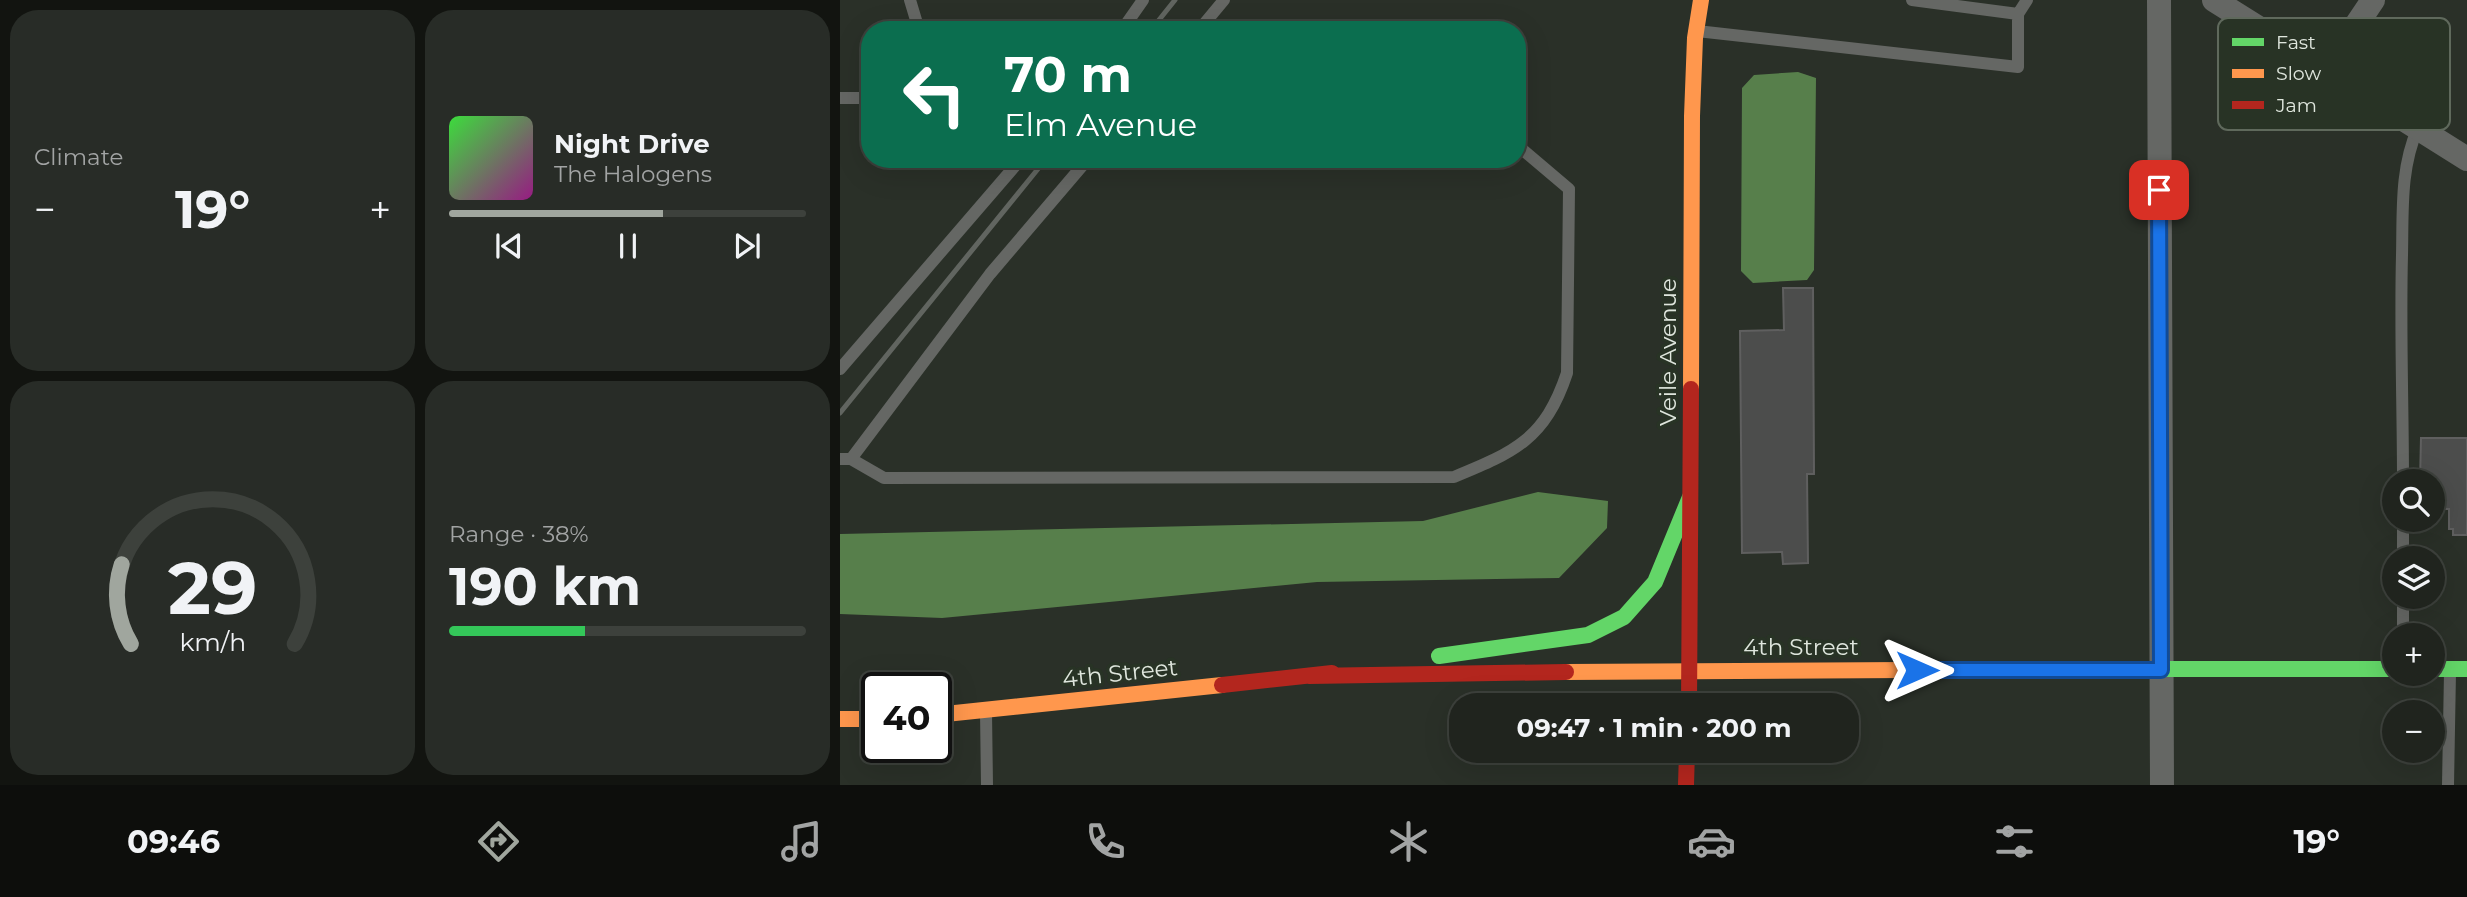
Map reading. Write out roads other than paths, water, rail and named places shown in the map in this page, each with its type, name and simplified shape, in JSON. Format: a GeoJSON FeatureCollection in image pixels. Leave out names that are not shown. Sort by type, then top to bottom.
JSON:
{"type":"FeatureCollection","features":[{"type":"Feature","properties":{"kind":"street","name":"Veile Avenue"},"geometry":{"type":"LineString","coordinates":[[1689,693],[1692,116],[1696,31],[1701,0]]}},
{"type":"Feature","properties":{"kind":"street"},"geometry":{"type":"LineString","coordinates":[[2159,0],[2162,785]]}},
{"type":"Feature","properties":{"kind":"street"},"geometry":{"type":"LineString","coordinates":[[2214,0],[2243,18]]}},
{"type":"Feature","properties":{"kind":"street"},"geometry":{"type":"LineString","coordinates":[[2361,18],[2373,0]]}},
{"type":"Feature","properties":{"kind":"street"},"geometry":{"type":"LineString","coordinates":[[2421,130],[2467,159]]}},
{"type":"Feature","properties":{"kind":"street"},"geometry":{"type":"LineString","coordinates":[[1309,676],[1588,635],[1609,626],[1624,617],[1655,582],[1690,497]]}},
{"type":"Feature","properties":{"kind":"street","name":"4th Street"},"geometry":{"type":"LineString","coordinates":[[952,714],[1309,676],[1689,671],[2382,669]]}},
{"type":"Feature","properties":{"kind":"street"},"geometry":{"type":"LineString","coordinates":[[840,719],[861,719]]}},
{"type":"Feature","properties":{"kind":"street"},"geometry":{"type":"LineString","coordinates":[[1686,785],[1687,763]]}},
{"type":"Feature","properties":{"kind":"lane"},"geometry":{"type":"LineString","coordinates":[[910,0],[916,21]]}},
{"type":"Feature","properties":{"kind":"lane"},"geometry":{"type":"LineString","coordinates":[[1128,21],[1143,0]]}},
{"type":"Feature","properties":{"kind":"lane"},"geometry":{"type":"LineString","coordinates":[[1206,21],[1224,0]]}},
{"type":"Feature","properties":{"kind":"lane"},"geometry":{"type":"LineString","coordinates":[[1912,0],[2018,14]]}},
{"type":"Feature","properties":{"kind":"lane"},"geometry":{"type":"LineString","coordinates":[[1696,31],[2018,67],[2018,14],[2027,0]]}},
{"type":"Feature","properties":{"kind":"lane"},"geometry":{"type":"LineString","coordinates":[[840,98],[861,98]]}},
{"type":"Feature","properties":{"kind":"lane"},"geometry":{"type":"LineString","coordinates":[[2403,469],[2400,317],[2403,192],[2409,148],[2417,130]]}},
{"type":"Feature","properties":{"kind":"lane"},"geometry":{"type":"LineString","coordinates":[[1080,168],[990,274],[845,459],[884,478],[912,478],[1454,477],[1501,458],[1545,421],[1559,399],[1567,373],[1569,189],[1526,153]]}},
{"type":"Feature","properties":{"kind":"lane"},"geometry":{"type":"LineString","coordinates":[[840,369],[1013,168]]}},
{"type":"Feature","properties":{"kind":"lane"},"geometry":{"type":"LineString","coordinates":[[2448,785],[2459,669]]}},
{"type":"Feature","properties":{"kind":"lane"},"geometry":{"type":"LineString","coordinates":[[986,711],[987,785]]}},
{"type":"Feature","properties":{"kind":"railway"},"geometry":{"type":"LineString","coordinates":[[1158,21],[1175,0]]}},
{"type":"Feature","properties":{"kind":"railway"},"geometry":{"type":"LineString","coordinates":[[840,413],[1039,168]]}}]}
